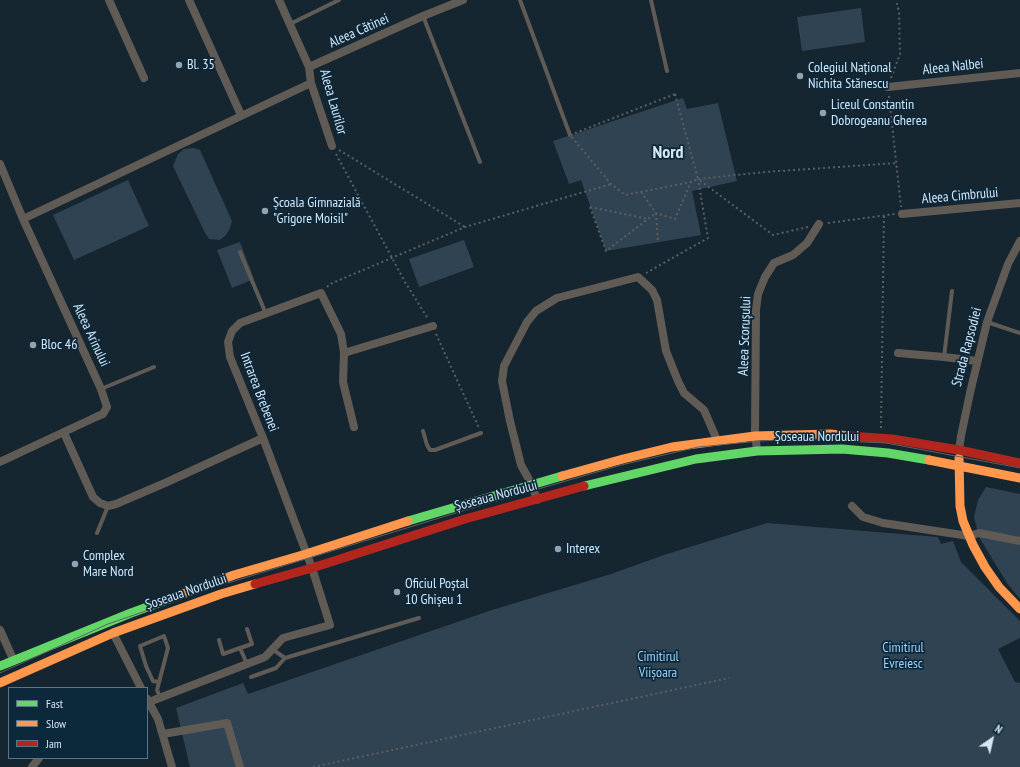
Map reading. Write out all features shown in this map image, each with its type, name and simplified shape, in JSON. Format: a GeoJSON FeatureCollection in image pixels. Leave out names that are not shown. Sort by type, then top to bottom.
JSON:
{"type":"FeatureCollection","features":[{"type":"Feature","properties":{"kind":"main road","name":"Șoseaua Nordului"},"geometry":{"type":"LineString","coordinates":[[0,666],[107,622],[234,575],[306,554],[407,521],[623,459],[672,447],[755,436],[805,434],[861,436],[892,439],[959,450],[1020,463]]}},
{"type":"Feature","properties":{"kind":"main road","name":"Șoseaua Nordului"},"geometry":{"type":"LineString","coordinates":[[0,683],[113,633],[221,594],[312,568],[465,519],[594,483],[696,458],[757,452],[842,449],[888,453],[959,465],[1020,478]]}},
{"type":"Feature","properties":{"kind":"main road","name":"Strada Rapsodiei"},"geometry":{"type":"LineString","coordinates":[[959,450],[960,506],[969,536],[985,567],[999,587],[1020,609]]}},
{"type":"Feature","properties":{"kind":"street"},"geometry":{"type":"LineString","coordinates":[[109,0],[144,78]]}},
{"type":"Feature","properties":{"kind":"street"},"geometry":{"type":"LineString","coordinates":[[189,0],[241,115]]}},
{"type":"Feature","properties":{"kind":"street","name":"Aleea Laurilor"},"geometry":{"type":"LineString","coordinates":[[279,0],[309,67],[311,83],[332,146]]}},
{"type":"Feature","properties":{"kind":"street","name":"Aleea Cătinei"},"geometry":{"type":"LineString","coordinates":[[309,67],[423,16],[463,0]]}},
{"type":"Feature","properties":{"kind":"street","name":"Aleea Nalbei"},"geometry":{"type":"LineString","coordinates":[[888,87],[1020,73]]}},
{"type":"Feature","properties":{"kind":"street"},"geometry":{"type":"LineString","coordinates":[[23,219],[311,83]]}},
{"type":"Feature","properties":{"kind":"street","name":"Aleea Arinului"},"geometry":{"type":"LineString","coordinates":[[0,164],[23,219],[101,388],[107,407],[103,414],[0,462]]}},
{"type":"Feature","properties":{"kind":"street","name":"Aleea Cimbrului"},"geometry":{"type":"LineString","coordinates":[[902,214],[1020,203]]}},
{"type":"Feature","properties":{"kind":"street","name":"Aleea Scorușului"},"geometry":{"type":"LineString","coordinates":[[757,452],[755,436],[756,310],[758,294],[765,277],[774,263],[793,255],[807,243],[819,224]]}},
{"type":"Feature","properties":{"kind":"street","name":"Strada Rapsodiei"},"geometry":{"type":"LineString","coordinates":[[959,450],[977,361],[987,322],[1008,264],[1020,241]]}},
{"type":"Feature","properties":{"kind":"street"},"geometry":{"type":"LineString","coordinates":[[537,500],[532,485],[521,464],[502,381],[504,366],[527,322],[536,311],[557,298],[638,277],[652,290],[657,300],[666,351],[681,387],[684,393],[704,410],[717,440]]}},
{"type":"Feature","properties":{"kind":"street"},"geometry":{"type":"LineString","coordinates":[[321,293],[341,334],[344,353],[343,382],[354,427]]}},
{"type":"Feature","properties":{"kind":"street","name":"Intrarea Brebenei"},"geometry":{"type":"LineString","coordinates":[[272,649],[282,638],[330,625],[312,568],[263,438],[230,357],[228,342],[232,331],[240,323],[321,293]]}},
{"type":"Feature","properties":{"kind":"street"},"geometry":{"type":"LineString","coordinates":[[344,353],[432,326]]}},
{"type":"Feature","properties":{"kind":"street"},"geometry":{"type":"LineString","coordinates":[[898,353],[977,361]]}},
{"type":"Feature","properties":{"kind":"street"},"geometry":{"type":"LineString","coordinates":[[64,433],[93,497],[100,503],[108,506],[165,483],[263,438]]}},
{"type":"Feature","properties":{"kind":"street"},"geometry":{"type":"LineString","coordinates":[[852,506],[863,517],[883,523],[969,536],[979,532],[1020,540]]}},
{"type":"Feature","properties":{"kind":"street"},"geometry":{"type":"LineString","coordinates":[[0,630],[14,661]]}},
{"type":"Feature","properties":{"kind":"street"},"geometry":{"type":"LineString","coordinates":[[113,633],[140,687]]}},
{"type":"Feature","properties":{"kind":"street"},"geometry":{"type":"LineString","coordinates":[[172,767],[163,734],[150,712],[148,700],[160,697],[265,657],[272,649]]}},
{"type":"Feature","properties":{"kind":"street"},"geometry":{"type":"LineString","coordinates":[[163,734],[227,723],[240,767]]}},
{"type":"Feature","properties":{"kind":"street"},"geometry":{"type":"LineString","coordinates":[[32,767],[39,759]]}},
{"type":"Feature","properties":{"kind":"lane"},"geometry":{"type":"LineString","coordinates":[[290,24],[329,2],[339,0]]}},
{"type":"Feature","properties":{"kind":"lane"},"geometry":{"type":"LineString","coordinates":[[520,0],[570,134]]}},
{"type":"Feature","properties":{"kind":"lane"},"geometry":{"type":"LineString","coordinates":[[651,0],[667,71]]}},
{"type":"Feature","properties":{"kind":"lane"},"geometry":{"type":"LineString","coordinates":[[423,16],[480,162]]}},
{"type":"Feature","properties":{"kind":"lane"},"geometry":{"type":"LineString","coordinates":[[240,252],[266,314]]}},
{"type":"Feature","properties":{"kind":"lane"},"geometry":{"type":"LineString","coordinates":[[944,357],[952,291]]}},
{"type":"Feature","properties":{"kind":"lane"},"geometry":{"type":"LineString","coordinates":[[987,322],[1020,333]]}},
{"type":"Feature","properties":{"kind":"lane"},"geometry":{"type":"LineString","coordinates":[[101,388],[154,368]]}},
{"type":"Feature","properties":{"kind":"lane"},"geometry":{"type":"LineString","coordinates":[[423,431],[430,450],[435,450],[481,433]]}},
{"type":"Feature","properties":{"kind":"lane"},"geometry":{"type":"LineString","coordinates":[[97,533],[108,506]]}},
{"type":"Feature","properties":{"kind":"lane"},"geometry":{"type":"LineString","coordinates":[[251,676],[276,668],[285,658],[419,618]]}},
{"type":"Feature","properties":{"kind":"lane"},"geometry":{"type":"LineString","coordinates":[[219,640],[223,654],[252,644],[246,629]]}},
{"type":"Feature","properties":{"kind":"lane"},"geometry":{"type":"LineString","coordinates":[[159,682],[153,681],[146,666],[140,646],[164,636],[168,648],[157,690],[160,697]]}},
{"type":"Feature","properties":{"kind":"lane"},"geometry":{"type":"LineString","coordinates":[[240,648],[246,664]]}},
{"type":"Feature","properties":{"kind":"lane"},"geometry":{"type":"LineString","coordinates":[[272,649],[285,658]]}},
{"type":"Feature","properties":{"kind":"path"},"geometry":{"type":"LineString","coordinates":[[698,179],[773,235],[819,224],[902,214],[888,87],[900,54],[899,12],[896,0]]}},
{"type":"Feature","properties":{"kind":"path"},"geometry":{"type":"LineString","coordinates":[[638,277],[708,238],[698,179],[675,94],[570,134],[611,184],[625,196],[691,182],[698,179],[765,172],[896,162]]}},
{"type":"Feature","properties":{"kind":"path"},"geometry":{"type":"LineString","coordinates":[[332,146],[465,227]]}},
{"type":"Feature","properties":{"kind":"path"},"geometry":{"type":"LineString","coordinates":[[332,146],[392,258],[420,308],[432,326],[481,433]]}},
{"type":"Feature","properties":{"kind":"path"},"geometry":{"type":"LineString","coordinates":[[656,213],[675,219],[691,182]]}},
{"type":"Feature","properties":{"kind":"path"},"geometry":{"type":"LineString","coordinates":[[321,293],[330,284],[465,227],[611,184]]}},
{"type":"Feature","properties":{"kind":"path"},"geometry":{"type":"LineString","coordinates":[[641,192],[656,213],[658,242]]}},
{"type":"Feature","properties":{"kind":"path"},"geometry":{"type":"LineString","coordinates":[[648,219],[590,207],[606,251],[656,213]]}},
{"type":"Feature","properties":{"kind":"path"},"geometry":{"type":"LineString","coordinates":[[880,434],[884,215]]}},
{"type":"Feature","properties":{"kind":"path"},"geometry":{"type":"LineString","coordinates":[[313,767],[729,678]]}},
{"type":"Feature","properties":{"kind":"green space"},"geometry":{"type":"Polygon","coordinates":[[[861,8],[865,42],[802,51],[797,17],[861,8]]]}},
{"type":"Feature","properties":{"kind":"green space"},"geometry":{"type":"Polygon","coordinates":[[[683,98],[687,109],[718,103],[737,181],[692,191],[701,235],[606,251],[581,180],[569,184],[553,141],[683,98]]]}},
{"type":"Feature","properties":{"kind":"green space"},"geometry":{"type":"Polygon","coordinates":[[[193,148],[200,150],[232,221],[226,235],[220,240],[209,239],[173,166],[178,154],[184,149],[193,148]]]}},
{"type":"Feature","properties":{"kind":"green space"},"geometry":{"type":"Polygon","coordinates":[[[128,180],[149,226],[74,260],[53,215],[128,180]]]}},
{"type":"Feature","properties":{"kind":"green space"},"geometry":{"type":"Polygon","coordinates":[[[464,240],[474,267],[419,287],[409,259],[464,240]]]}},
{"type":"Feature","properties":{"kind":"green space"},"geometry":{"type":"Polygon","coordinates":[[[240,242],[254,279],[232,288],[217,250],[240,242]]]}},
{"type":"Feature","properties":{"kind":"green space"},"geometry":{"type":"Polygon","coordinates":[[[986,487],[1020,494],[1020,599],[1007,583],[979,537],[974,517],[978,500],[986,487]]]}},
{"type":"Feature","properties":{"kind":"green space","name":"Cimitirul Viișoara"},"geometry":{"type":"Polygon","coordinates":[[[767,523],[938,537],[941,544],[953,541],[961,562],[1020,621],[1020,638],[998,649],[1015,682],[1020,683],[1020,767],[190,767],[176,708],[243,683],[248,694],[492,610],[611,574],[664,555],[767,523]]]}},
{"type":"Feature","properties":{"kind":"tram line"},"geometry":{"type":"LineString","coordinates":[[0,673],[108,624],[218,586],[462,511],[621,465],[698,447],[798,439],[886,443],[1020,468]]}},
{"type":"Feature","properties":{"kind":"traffic: fast"},"geometry":{"type":"LineString","coordinates":[[584,486],[696,459],[757,451],[842,449],[888,453],[929,460]]}},
{"type":"Feature","properties":{"kind":"traffic: fast"},"geometry":{"type":"LineString","coordinates":[[408,521],[562,476]]}},
{"type":"Feature","properties":{"kind":"traffic: fast"},"geometry":{"type":"LineString","coordinates":[[0,666],[131,613],[180,595]]}},
{"type":"Feature","properties":{"kind":"traffic: slow"},"geometry":{"type":"LineString","coordinates":[[562,476],[672,447],[755,436],[830,434],[849,436]]}},
{"type":"Feature","properties":{"kind":"traffic: slow"},"geometry":{"type":"LineString","coordinates":[[959,458],[960,506],[963,521],[973,545],[985,567],[999,587],[1020,609]]}},
{"type":"Feature","properties":{"kind":"traffic: slow"},"geometry":{"type":"LineString","coordinates":[[929,460],[1020,478]]}},
{"type":"Feature","properties":{"kind":"traffic: slow"},"geometry":{"type":"LineString","coordinates":[[180,595],[234,575],[306,554],[408,521]]}},
{"type":"Feature","properties":{"kind":"traffic: slow"},"geometry":{"type":"LineString","coordinates":[[0,683],[113,633],[221,594],[255,584]]}},
{"type":"Feature","properties":{"kind":"traffic: jam"},"geometry":{"type":"LineString","coordinates":[[849,436],[892,439],[959,450],[1020,463]]}},
{"type":"Feature","properties":{"kind":"traffic: jam"},"geometry":{"type":"LineString","coordinates":[[255,584],[312,568],[465,519],[584,486]]}},
{"type":"Feature","properties":{"kind":"place","name":"Bl. 35"},"geometry":{"type":"Point","coordinates":[179,65]}},
{"type":"Feature","properties":{"kind":"place","name":"Colegiul Național Nichita Stănescu"},"geometry":{"type":"Point","coordinates":[800,76]}},
{"type":"Feature","properties":{"kind":"place","name":"Liceul Constantin Dobrogeanu Gherea"},"geometry":{"type":"Point","coordinates":[823,113]}},
{"type":"Feature","properties":{"kind":"place","name":"Școala Gimnazială \"Grigore Moisil\""},"geometry":{"type":"Point","coordinates":[265,211]}},
{"type":"Feature","properties":{"kind":"place","name":"Bloc 46"},"geometry":{"type":"Point","coordinates":[33,345]}},
{"type":"Feature","properties":{"kind":"place","name":"Interex"},"geometry":{"type":"Point","coordinates":[558,549]}},
{"type":"Feature","properties":{"kind":"place","name":"Complex Mare Nord"},"geometry":{"type":"Point","coordinates":[75,564]}},
{"type":"Feature","properties":{"kind":"place","name":"Oficiul Poștal 10 Ghișeu 1"},"geometry":{"type":"Point","coordinates":[397,592]}},
{"type":"Feature","properties":{"kind":"district","name":"Nord"},"geometry":{"type":"Point","coordinates":[668,153]}},
{"type":"Feature","properties":{"kind":"park label","name":"Cimitirul Evreiesc"},"geometry":{"type":"Point","coordinates":[903,656]}}]}
